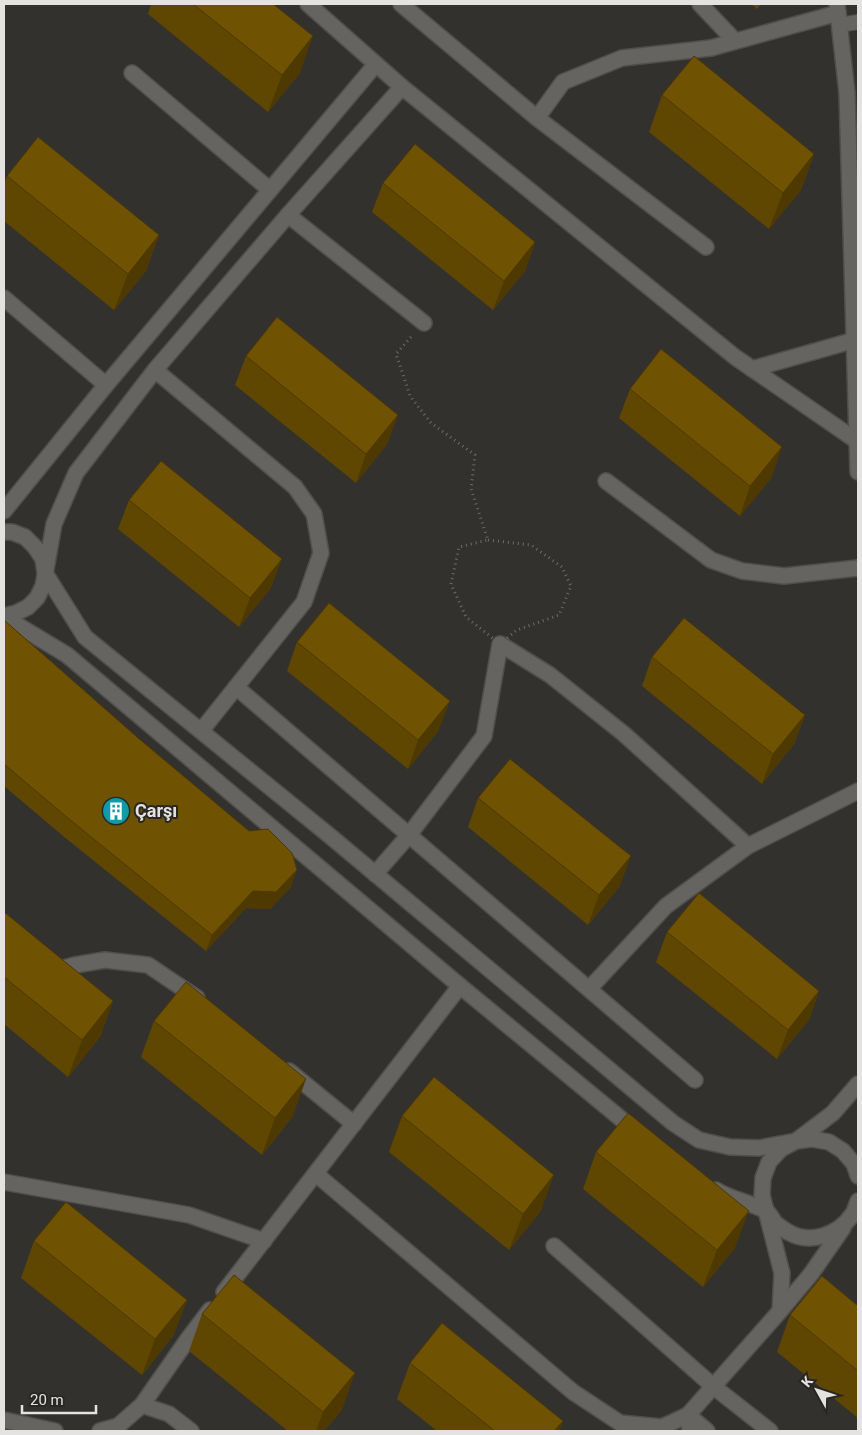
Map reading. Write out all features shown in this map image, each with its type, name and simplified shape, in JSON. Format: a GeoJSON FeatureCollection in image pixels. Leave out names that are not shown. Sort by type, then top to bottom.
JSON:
{"type":"FeatureCollection","features":[{"type":"Feature","properties":{"kind":"street"},"geometry":{"type":"LineString","coordinates":[[308,4],[402,87],[735,357],[857,441]]}},
{"type":"Feature","properties":{"kind":"street"},"geometry":{"type":"LineString","coordinates":[[401,4],[538,118],[706,247]]}},
{"type":"Feature","properties":{"kind":"street"},"geometry":{"type":"LineString","coordinates":[[700,4],[735,42]]}},
{"type":"Feature","properties":{"kind":"street"},"geometry":{"type":"LineString","coordinates":[[538,118],[563,82],[622,58],[711,48],[838,14],[847,93],[856,310],[854,340],[858,472]]}},
{"type":"Feature","properties":{"kind":"street"},"geometry":{"type":"LineString","coordinates":[[4,511],[106,385],[376,64]]}},
{"type":"Feature","properties":{"kind":"street"},"geometry":{"type":"LineString","coordinates":[[132,73],[270,190]]}},
{"type":"Feature","properties":{"kind":"street"},"geometry":{"type":"LineString","coordinates":[[4,616],[16,614],[28,607],[37,598],[43,586],[54,524],[76,473],[155,370],[288,215],[402,87]]}},
{"type":"Feature","properties":{"kind":"street"},"geometry":{"type":"LineString","coordinates":[[288,215],[424,323]]}},
{"type":"Feature","properties":{"kind":"street"},"geometry":{"type":"LineString","coordinates":[[4,298],[106,385]]}},
{"type":"Feature","properties":{"kind":"street"},"geometry":{"type":"LineString","coordinates":[[752,369],[854,340]]}},
{"type":"Feature","properties":{"kind":"street"},"geometry":{"type":"LineString","coordinates":[[155,370],[295,487],[314,514],[321,553],[304,602],[200,730]]}},
{"type":"Feature","properties":{"kind":"street"},"geometry":{"type":"LineString","coordinates":[[606,481],[711,560],[742,571],[784,576],[858,568]]}},
{"type":"Feature","properties":{"kind":"street"},"geometry":{"type":"LineString","coordinates":[[4,532],[12,532],[25,537],[36,547],[43,559],[45,573],[85,637],[375,874],[673,1123],[698,1140],[730,1147],[759,1148],[812,1139],[829,1142],[843,1151],[854,1164],[858,1176]]}},
{"type":"Feature","properties":{"kind":"street"},"geometry":{"type":"LineString","coordinates":[[4,620],[19,626],[66,655],[649,1142]]}},
{"type":"Feature","properties":{"kind":"street"},"geometry":{"type":"LineString","coordinates":[[375,874],[409,835],[484,736],[500,644],[550,675],[624,734],[748,846]]}},
{"type":"Feature","properties":{"kind":"street"},"geometry":{"type":"LineString","coordinates":[[236,687],[695,1080]]}},
{"type":"Feature","properties":{"kind":"street"},"geometry":{"type":"LineString","coordinates":[[589,989],[666,906],[748,846],[858,791]]}},
{"type":"Feature","properties":{"kind":"street"},"geometry":{"type":"LineString","coordinates":[[42,959],[57,970],[105,960],[148,964],[208,1006]]}},
{"type":"Feature","properties":{"kind":"street"},"geometry":{"type":"LineString","coordinates":[[100,1431],[118,1426],[142,1405],[188,1339],[460,986]]}},
{"type":"Feature","properties":{"kind":"street"},"geometry":{"type":"LineString","coordinates":[[277,1062],[354,1124]]}},
{"type":"Feature","properties":{"kind":"street"},"geometry":{"type":"LineString","coordinates":[[780,1311],[782,1273],[762,1195],[763,1178],[769,1162],[781,1149],[796,1141],[833,1113],[858,1084]]}},
{"type":"Feature","properties":{"kind":"street"},"geometry":{"type":"LineString","coordinates":[[316,1174],[573,1392],[620,1423],[660,1429],[688,1415],[714,1386],[811,1274],[857,1209]]}},
{"type":"Feature","properties":{"kind":"street"},"geometry":{"type":"LineString","coordinates":[[700,1181],[724,1195],[767,1212],[776,1224],[788,1232],[802,1237],[818,1237],[832,1233],[844,1225],[857,1209]]}},
{"type":"Feature","properties":{"kind":"street"},"geometry":{"type":"LineString","coordinates":[[4,1182],[189,1215],[264,1241]]}},
{"type":"Feature","properties":{"kind":"street"},"geometry":{"type":"LineString","coordinates":[[554,1246],[714,1386],[770,1431]]}},
{"type":"Feature","properties":{"kind":"street"},"geometry":{"type":"LineString","coordinates":[[142,1405],[169,1414],[191,1431]]}},
{"type":"Feature","properties":{"kind":"street"},"geometry":{"type":"LineString","coordinates":[[688,1415],[690,1431]]}},
{"type":"Feature","properties":{"kind":"street"},"geometry":{"type":"LineString","coordinates":[[688,1415],[707,1431]]}},
{"type":"Feature","properties":{"kind":"street"},"geometry":{"type":"LineString","coordinates":[[4,1420],[55,1431]]}},
{"type":"Feature","properties":{"kind":"lane"},"geometry":{"type":"LineString","coordinates":[[838,14],[858,22]]}},
{"type":"Feature","properties":{"kind":"path"},"geometry":{"type":"LineString","coordinates":[[424,323],[396,354],[410,396],[431,422],[476,455],[471,489],[488,540]]}},
{"type":"Feature","properties":{"kind":"path"},"geometry":{"type":"LineString","coordinates":[[488,540],[531,545],[562,567],[571,586],[559,615],[518,630],[500,644],[466,617],[451,584],[459,546],[488,540]]}},
{"type":"Feature","properties":{"kind":"building"},"geometry":{"type":"Polygon","coordinates":[[[193,4],[273,4],[313,36],[282,75],[193,4]]]}},
{"type":"Feature","properties":{"kind":"building"},"geometry":{"type":"Polygon","coordinates":[[[694,56],[814,154],[783,193],[662,95],[694,56]]]}},
{"type":"Feature","properties":{"kind":"building"},"geometry":{"type":"Polygon","coordinates":[[[38,137],[159,235],[128,274],[7,176],[38,137]]]}},
{"type":"Feature","properties":{"kind":"building"},"geometry":{"type":"Polygon","coordinates":[[[415,144],[535,242],[504,281],[383,183],[415,144]]]}},
{"type":"Feature","properties":{"kind":"building"},"geometry":{"type":"Polygon","coordinates":[[[277,317],[398,415],[366,454],[246,356],[277,317]]]}},
{"type":"Feature","properties":{"kind":"building"},"geometry":{"type":"Polygon","coordinates":[[[661,349],[782,447],[750,486],[630,389],[661,349]]]}},
{"type":"Feature","properties":{"kind":"building"},"geometry":{"type":"Polygon","coordinates":[[[161,461],[282,559],[250,598],[129,500],[161,461]]]}},
{"type":"Feature","properties":{"kind":"building"},"geometry":{"type":"Polygon","coordinates":[[[329,603],[450,701],[418,740],[297,642],[329,603]]]}},
{"type":"Feature","properties":{"kind":"building"},"geometry":{"type":"Polygon","coordinates":[[[684,618],[805,715],[773,754],[652,657],[684,618]]]}},
{"type":"Feature","properties":{"kind":"building","name":"Çarşı"},"geometry":{"type":"Polygon","coordinates":[[[4,620],[138,738],[249,831],[268,829],[292,853],[297,870],[276,892],[253,891],[212,935],[4,764],[4,620]]]}},
{"type":"Feature","properties":{"kind":"building"},"geometry":{"type":"Polygon","coordinates":[[[510,759],[631,856],[599,895],[478,798],[510,759]]]}},
{"type":"Feature","properties":{"kind":"building"},"geometry":{"type":"Polygon","coordinates":[[[699,893],[819,991],[788,1030],[667,932],[699,893]]]}},
{"type":"Feature","properties":{"kind":"building"},"geometry":{"type":"Polygon","coordinates":[[[4,912],[113,1001],[82,1040],[4,977],[4,912]]]}},
{"type":"Feature","properties":{"kind":"building"},"geometry":{"type":"Polygon","coordinates":[[[186,982],[306,1079],[275,1118],[154,1021],[186,982]]]}},
{"type":"Feature","properties":{"kind":"building"},"geometry":{"type":"Polygon","coordinates":[[[434,1077],[554,1175],[523,1214],[402,1116],[434,1077]]]}},
{"type":"Feature","properties":{"kind":"building"},"geometry":{"type":"Polygon","coordinates":[[[628,1113],[749,1211],[717,1250],[596,1152],[628,1113]]]}},
{"type":"Feature","properties":{"kind":"building"},"geometry":{"type":"Polygon","coordinates":[[[66,1202],[187,1300],[155,1339],[34,1241],[66,1202]]]}},
{"type":"Feature","properties":{"kind":"building"},"geometry":{"type":"Polygon","coordinates":[[[234,1275],[355,1373],[323,1412],[202,1314],[234,1275]]]}},
{"type":"Feature","properties":{"kind":"building"},"geometry":{"type":"Polygon","coordinates":[[[822,1276],[858,1306],[858,1371],[790,1315],[822,1276]]]}},
{"type":"Feature","properties":{"kind":"building"},"geometry":{"type":"Polygon","coordinates":[[[442,1323],[563,1421],[554,1431],[495,1431],[410,1363],[442,1323]]]}},
{"type":"Feature","properties":{"kind":"place","name":"Çarşı"},"geometry":{"type":"Point","coordinates":[116,811]}}]}
